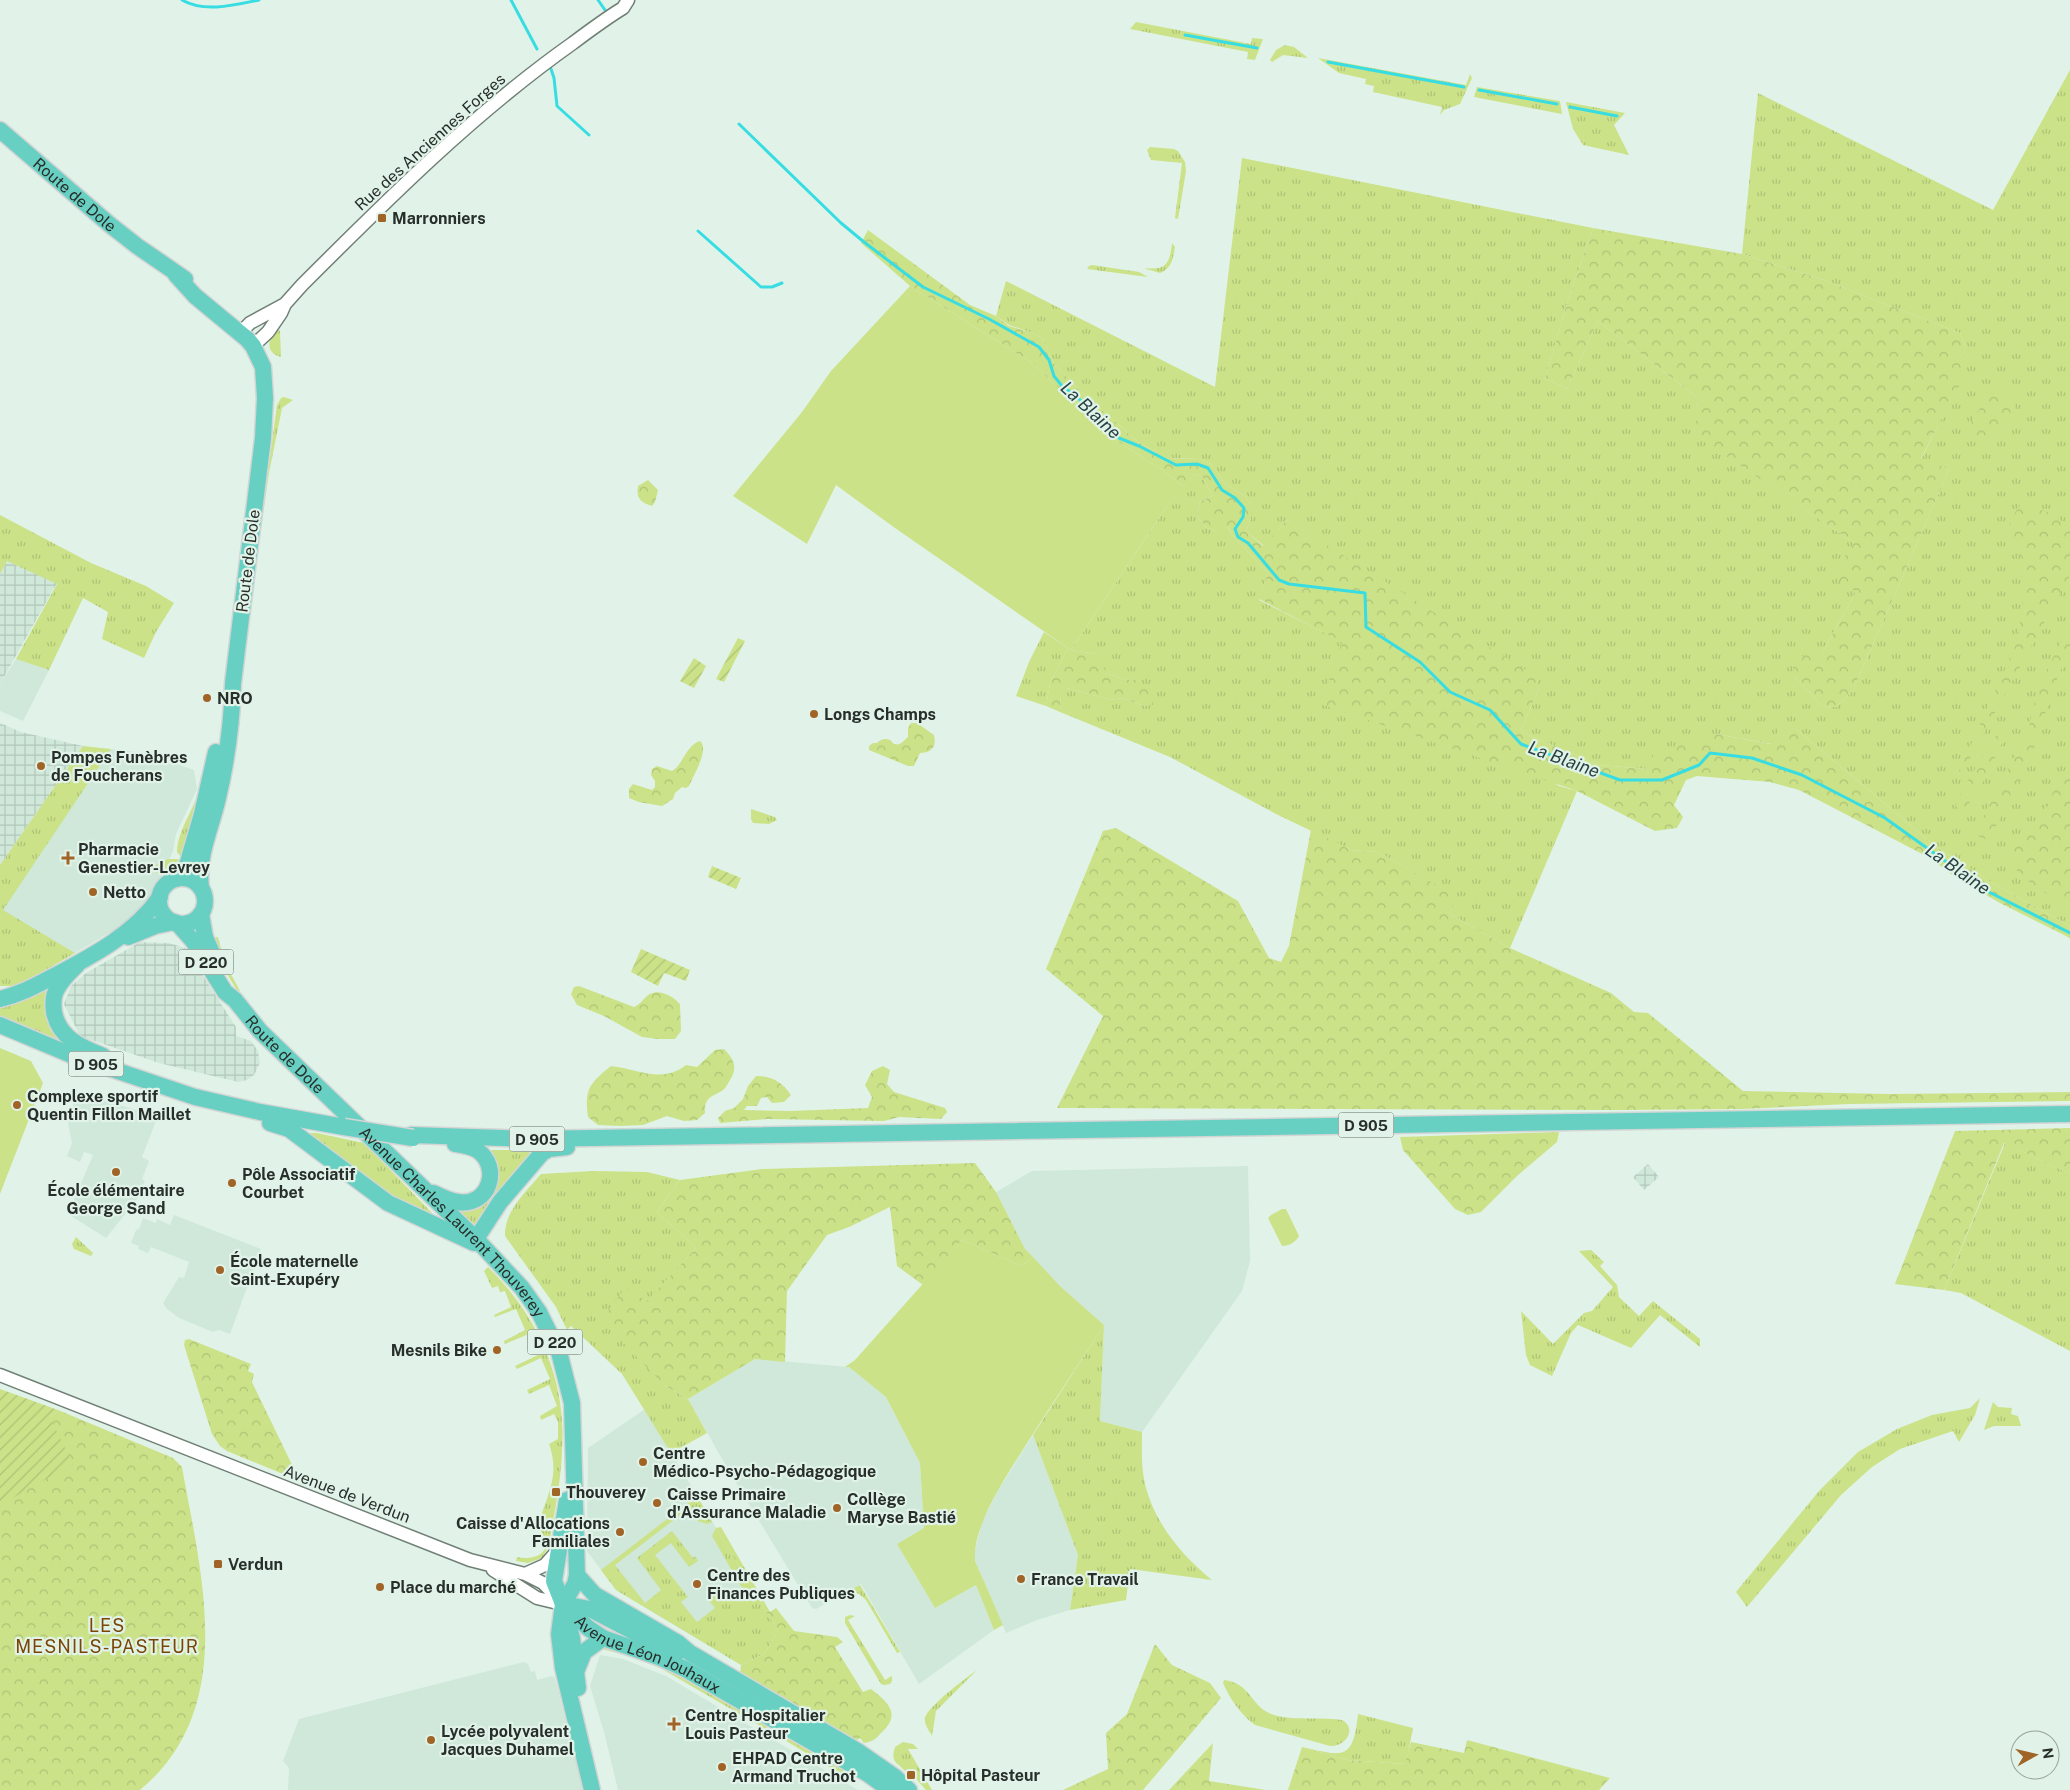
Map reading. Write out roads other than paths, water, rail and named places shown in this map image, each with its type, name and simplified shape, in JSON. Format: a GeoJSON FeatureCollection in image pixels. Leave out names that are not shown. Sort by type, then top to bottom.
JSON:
{"type":"FeatureCollection","features":[{"type":"Feature","properties":{"kind":"main road","name":"Route de Dole"},"geometry":{"type":"LineString","coordinates":[[0,130],[108,224],[234,314],[257,343],[273,371],[273,399],[267,429],[263,438],[232,683],[202,814],[188,863],[176,879]]}},
{"type":"Feature","properties":{"kind":"main road","name":"Route de Dole"},"geometry":{"type":"LineString","coordinates":[[201,888],[199,866],[218,798],[232,720],[232,683]]}},
{"type":"Feature","properties":{"kind":"main road"},"geometry":{"type":"LineString","coordinates":[[0,999],[29,990],[77,965],[114,942],[145,916],[160,897],[165,886],[176,879],[192,880],[201,888],[205,900],[200,914],[190,922],[176,922],[155,926],[114,942]]}},
{"type":"Feature","properties":{"kind":"main road"},"geometry":{"type":"LineString","coordinates":[[160,897],[163,912],[176,922]]}},
{"type":"Feature","properties":{"kind":"main road","name":"Route de Dole"},"geometry":{"type":"LineString","coordinates":[[200,914],[207,942],[232,987],[235,1000]]}},
{"type":"Feature","properties":{"kind":"main road","name":"Route de Dole"},"geometry":{"type":"LineString","coordinates":[[176,922],[193,941],[225,992],[235,1000],[260,1031],[339,1106]]}},
{"type":"Feature","properties":{"kind":"main road"},"geometry":{"type":"LineString","coordinates":[[77,965],[60,983],[56,991],[54,1010],[61,1030],[78,1045],[178,1085],[201,1099],[230,1112],[289,1129],[388,1203],[479,1243]]}},
{"type":"Feature","properties":{"kind":"main road","name":"D 905"},"geometry":{"type":"LineString","coordinates":[[0,1025],[76,1057],[201,1099],[344,1128],[412,1136],[529,1139],[2070,1114]]}},
{"type":"Feature","properties":{"kind":"main road","name":"Avenue Charles Laurent Thouverey"},"geometry":{"type":"LineString","coordinates":[[339,1106],[509,1273],[534,1304],[559,1352],[567,1380],[573,1415],[577,1575],[576,1584],[564,1604],[559,1634],[563,1668],[592,1790]]}},
{"type":"Feature","properties":{"kind":"main road"},"geometry":{"type":"LineString","coordinates":[[412,1136],[469,1146],[481,1154],[489,1167],[490,1182],[488,1188],[476,1199],[458,1202],[426,1190]]}},
{"type":"Feature","properties":{"kind":"main road","name":"D 905"},"geometry":{"type":"LineString","coordinates":[[479,1243],[500,1202],[545,1150],[558,1147],[651,1143],[662,1137]]}},
{"type":"Feature","properties":{"kind":"main road","name":"Avenue Charles Laurent Thouverey"},"geometry":{"type":"LineString","coordinates":[[574,1461],[554,1581],[564,1604],[572,1638],[575,1674],[603,1790]]}},
{"type":"Feature","properties":{"kind":"main road"},"geometry":{"type":"LineString","coordinates":[[562,1530],[564,1604],[590,1609],[674,1651],[690,1654]]}},
{"type":"Feature","properties":{"kind":"main road"},"geometry":{"type":"LineString","coordinates":[[577,1575],[595,1595],[678,1643],[690,1654],[859,1752],[895,1777],[909,1790]]}},
{"type":"Feature","properties":{"kind":"main road","name":"Avenue Léon Jouhaux"},"geometry":{"type":"LineString","coordinates":[[564,1604],[588,1628],[603,1638],[661,1658],[685,1669],[868,1774],[890,1790]]}},
{"type":"Feature","properties":{"kind":"main road"},"geometry":{"type":"LineString","coordinates":[[575,1674],[584,1652],[603,1638]]}},
{"type":"Feature","properties":{"kind":"street"},"geometry":{"type":"LineString","coordinates":[[609,16],[616,0]]}},
{"type":"Feature","properties":{"kind":"street","name":"Rue des Anciennes Forges"},"geometry":{"type":"LineString","coordinates":[[244,328],[285,304],[363,224],[467,126],[537,69],[622,8],[628,0]]}},
{"type":"Feature","properties":{"kind":"street","name":"Rue des Anciennes Forges"},"geometry":{"type":"LineString","coordinates":[[257,343],[281,313],[285,304]]}},
{"type":"Feature","properties":{"kind":"street","name":"Avenue de Verdun"},"geometry":{"type":"LineString","coordinates":[[0,1375],[485,1565],[525,1574],[543,1584],[564,1604]]}},
{"type":"Feature","properties":{"kind":"street"},"geometry":{"type":"LineString","coordinates":[[525,1574],[545,1565],[559,1550]]}},
{"type":"Feature","properties":{"kind":"street","name":"Avenue de Verdun"},"geometry":{"type":"LineString","coordinates":[[485,1565],[537,1598],[564,1604]]}},
{"type":"Feature","properties":{"kind":"waterway","name":"La Blaine"},"geometry":{"type":"LineString","coordinates":[[182,0],[191,4],[210,7],[230,6],[259,0]]}},
{"type":"Feature","properties":{"kind":"waterway","name":"La Blaine"},"geometry":{"type":"LineString","coordinates":[[511,0],[537,49]]}},
{"type":"Feature","properties":{"kind":"waterway","name":"La Blaine"},"geometry":{"type":"LineString","coordinates":[[598,0],[605,10]]}},
{"type":"Feature","properties":{"kind":"waterway"},"geometry":{"type":"LineString","coordinates":[[1185,35],[1257,48]]}},
{"type":"Feature","properties":{"kind":"waterway"},"geometry":{"type":"LineString","coordinates":[[1328,62],[1464,87]]}},
{"type":"Feature","properties":{"kind":"waterway","name":"La Blaine"},"geometry":{"type":"LineString","coordinates":[[551,69],[554,78],[557,106],[589,135]]}},
{"type":"Feature","properties":{"kind":"waterway"},"geometry":{"type":"LineString","coordinates":[[1479,90],[1557,104]]}},
{"type":"Feature","properties":{"kind":"waterway"},"geometry":{"type":"LineString","coordinates":[[1570,107],[1617,116]]}},
{"type":"Feature","properties":{"kind":"waterway","name":"La Blaine"},"geometry":{"type":"LineString","coordinates":[[739,124],[841,223],[923,287],[989,319],[1039,347],[1049,360],[1054,376],[1062,386],[1077,397],[1119,438],[1176,465],[1197,464],[1208,468],[1222,490],[1235,498],[1244,508],[1243,517],[1235,529],[1238,537],[1248,543],[1279,580],[1289,584],[1365,593],[1366,627],[1420,662],[1450,692],[1490,710],[1521,744],[1620,780],[1662,780],[1699,765],[1710,753],[1752,758],[1802,775],[1885,818],[1987,891],[2070,933]]}},
{"type":"Feature","properties":{"kind":"waterway","name":"La Blaine"},"geometry":{"type":"LineString","coordinates":[[698,231],[761,287],[772,287],[782,283]]}},
{"type":"Feature","properties":{"kind":"place","name":"Marronniers"},"geometry":{"type":"Point","coordinates":[382,218]}},
{"type":"Feature","properties":{"kind":"place","name":"NRO"},"geometry":{"type":"Point","coordinates":[207,698]}},
{"type":"Feature","properties":{"kind":"place","name":"Longs Champs"},"geometry":{"type":"Point","coordinates":[814,714]}},
{"type":"Feature","properties":{"kind":"place","name":"Pompes Funèbres de Foucherans"},"geometry":{"type":"Point","coordinates":[41,766]}},
{"type":"Feature","properties":{"kind":"place","name":"Pharmacie Genestier-Levrey"},"geometry":{"type":"Point","coordinates":[68,858]}},
{"type":"Feature","properties":{"kind":"place","name":"Netto"},"geometry":{"type":"Point","coordinates":[93,892]}},
{"type":"Feature","properties":{"kind":"place","name":"Complexe sportif Quentin Fillon Maillet"},"geometry":{"type":"Point","coordinates":[17,1105]}},
{"type":"Feature","properties":{"kind":"place","name":"École élémentaire George Sand"},"geometry":{"type":"Point","coordinates":[116,1172]}},
{"type":"Feature","properties":{"kind":"place","name":"Pôle Associatif Courbet"},"geometry":{"type":"Point","coordinates":[232,1183]}},
{"type":"Feature","properties":{"kind":"place","name":"École maternelle Saint-Exupéry"},"geometry":{"type":"Point","coordinates":[220,1270]}},
{"type":"Feature","properties":{"kind":"place","name":"Mesnils Bike"},"geometry":{"type":"Point","coordinates":[497,1350]}},
{"type":"Feature","properties":{"kind":"place","name":"Centre Médico-Psycho-Pédagogique"},"geometry":{"type":"Point","coordinates":[643,1462]}},
{"type":"Feature","properties":{"kind":"place","name":"Thouverey"},"geometry":{"type":"Point","coordinates":[556,1492]}},
{"type":"Feature","properties":{"kind":"place","name":"Caisse Primaire d'Assurance Maladie"},"geometry":{"type":"Point","coordinates":[657,1503]}},
{"type":"Feature","properties":{"kind":"place","name":"Collège Maryse Bastié"},"geometry":{"type":"Point","coordinates":[837,1508]}},
{"type":"Feature","properties":{"kind":"place","name":"Caisse d'Allocations Familiales"},"geometry":{"type":"Point","coordinates":[620,1532]}},
{"type":"Feature","properties":{"kind":"place","name":"Verdun"},"geometry":{"type":"Point","coordinates":[218,1564]}},
{"type":"Feature","properties":{"kind":"place","name":"France Travail"},"geometry":{"type":"Point","coordinates":[1021,1579]}},
{"type":"Feature","properties":{"kind":"place","name":"Centre des Finances Publiques"},"geometry":{"type":"Point","coordinates":[697,1584]}},
{"type":"Feature","properties":{"kind":"place","name":"Place du marché"},"geometry":{"type":"Point","coordinates":[380,1587]}},
{"type":"Feature","properties":{"kind":"place","name":"Centre Hospitalier Louis Pasteur"},"geometry":{"type":"Point","coordinates":[674,1724]}},
{"type":"Feature","properties":{"kind":"place","name":"Lycée polyvalent Jacques Duhamel"},"geometry":{"type":"Point","coordinates":[431,1740]}},
{"type":"Feature","properties":{"kind":"place","name":"EHPAD Centre Armand Truchot"},"geometry":{"type":"Point","coordinates":[722,1767]}},
{"type":"Feature","properties":{"kind":"place","name":"Hôpital Pasteur"},"geometry":{"type":"Point","coordinates":[911,1775]}},
{"type":"Feature","properties":{"kind":"district","name":"LES MESNILS-PASTEUR"},"geometry":{"type":"Point","coordinates":[107,1635]}}]}
